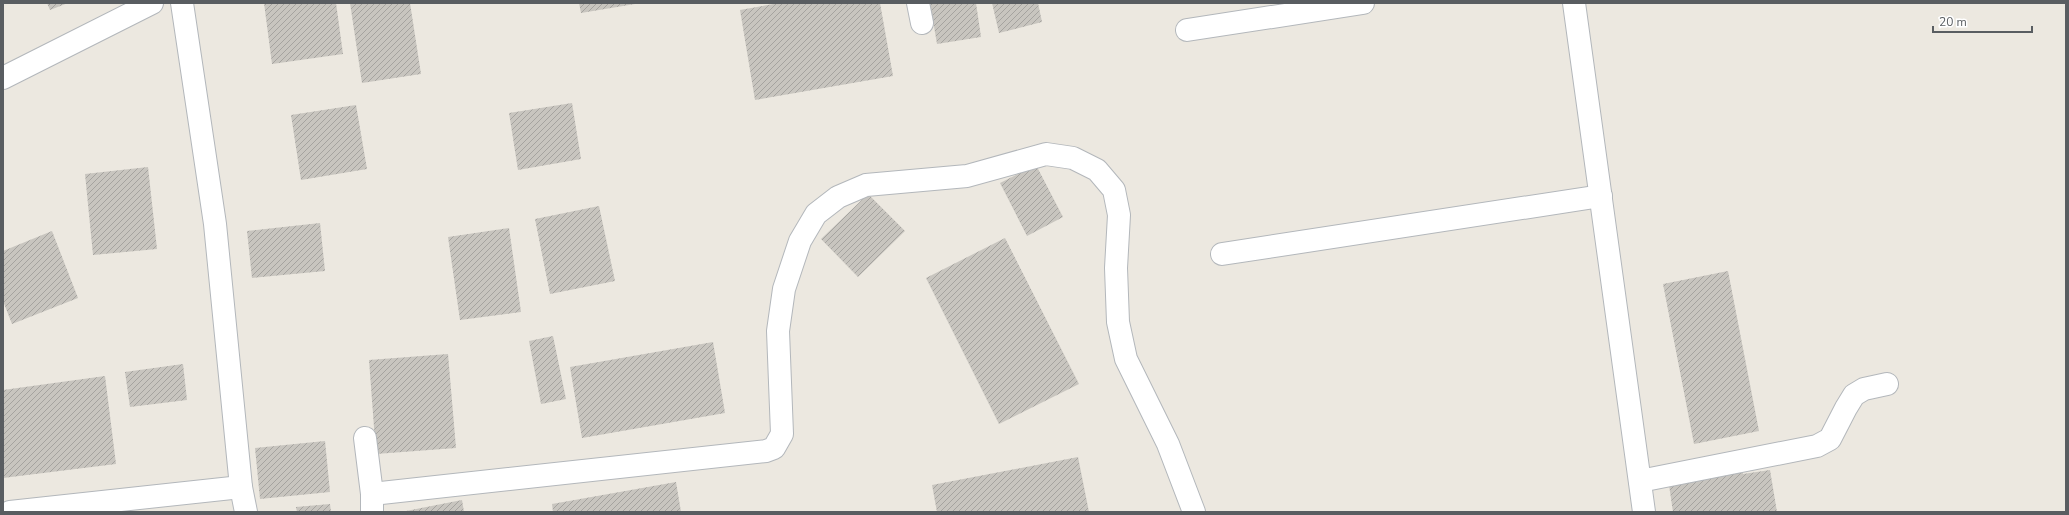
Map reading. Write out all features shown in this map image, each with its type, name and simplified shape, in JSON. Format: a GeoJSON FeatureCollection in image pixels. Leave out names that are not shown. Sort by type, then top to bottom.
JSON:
{"type":"FeatureCollection","features":[{"type":"Feature","properties":{"kind":"street"},"geometry":{"type":"LineString","coordinates":[[3,78],[152,3]]}},
{"type":"Feature","properties":{"kind":"street"},"geometry":{"type":"LineString","coordinates":[[182,3],[215,224],[241,487],[246,512]]}},
{"type":"Feature","properties":{"kind":"street"},"geometry":{"type":"LineString","coordinates":[[1187,30],[1363,3]]}},
{"type":"Feature","properties":{"kind":"street"},"geometry":{"type":"LineString","coordinates":[[1574,3],[1644,512]]}},
{"type":"Feature","properties":{"kind":"street"},"geometry":{"type":"LineString","coordinates":[[365,438],[372,503],[766,451],[774,448],[782,434],[778,331],[784,289],[800,241],[816,214],[838,197],[866,185],[967,176],[1046,154],[1073,158],[1097,170],[1114,190],[1119,215],[1116,268],[1118,322],[1126,359],[1168,444],[1194,512]]}},
{"type":"Feature","properties":{"kind":"street"},"geometry":{"type":"LineString","coordinates":[[1222,254],[1601,196]]}},
{"type":"Feature","properties":{"kind":"street"},"geometry":{"type":"LineString","coordinates":[[1640,481],[1817,446],[1830,439],[1854,395],[1864,389],[1887,384]]}},
{"type":"Feature","properties":{"kind":"street"},"geometry":{"type":"LineString","coordinates":[[10,512],[241,487]]}},
{"type":"Feature","properties":{"kind":"building"},"geometry":{"type":"Polygon","coordinates":[[[47,3],[68,3],[50,10],[47,3]]]}},
{"type":"Feature","properties":{"kind":"building"},"geometry":{"type":"Polygon","coordinates":[[[264,3],[336,3],[343,54],[272,64],[264,3]]]}},
{"type":"Feature","properties":{"kind":"building"},"geometry":{"type":"Polygon","coordinates":[[[350,3],[410,3],[421,74],[362,83],[350,3]]]}},
{"type":"Feature","properties":{"kind":"building"},"geometry":{"type":"Polygon","coordinates":[[[579,3],[635,3],[635,4],[581,13],[579,3]]]}},
{"type":"Feature","properties":{"kind":"building"},"geometry":{"type":"Polygon","coordinates":[[[779,3],[880,3],[893,76],[755,100],[740,10],[779,3]]]}},
{"type":"Feature","properties":{"kind":"building"},"geometry":{"type":"Polygon","coordinates":[[[930,3],[976,3],[981,37],[937,44],[930,3]]]}},
{"type":"Feature","properties":{"kind":"building"},"geometry":{"type":"Polygon","coordinates":[[[992,3],[1038,3],[1042,22],[999,33],[992,3]]]}},
{"type":"Feature","properties":{"kind":"building"},"geometry":{"type":"Polygon","coordinates":[[[572,103],[581,159],[518,170],[509,113],[572,103]]]}},
{"type":"Feature","properties":{"kind":"building"},"geometry":{"type":"Polygon","coordinates":[[[356,105],[367,169],[301,180],[291,115],[356,105]]]}},
{"type":"Feature","properties":{"kind":"building"},"geometry":{"type":"Polygon","coordinates":[[[1036,165],[1063,217],[1027,236],[1000,183],[1036,165]]]}},
{"type":"Feature","properties":{"kind":"building"},"geometry":{"type":"Polygon","coordinates":[[[148,167],[157,249],[93,255],[85,174],[148,167]]]}},
{"type":"Feature","properties":{"kind":"building"},"geometry":{"type":"Polygon","coordinates":[[[868,194],[905,231],[858,277],[821,239],[868,194]]]}},
{"type":"Feature","properties":{"kind":"building"},"geometry":{"type":"Polygon","coordinates":[[[599,206],[615,281],[550,294],[535,219],[599,206]]]}},
{"type":"Feature","properties":{"kind":"building"},"geometry":{"type":"Polygon","coordinates":[[[320,223],[325,271],[252,278],[247,231],[320,223]]]}},
{"type":"Feature","properties":{"kind":"building"},"geometry":{"type":"Polygon","coordinates":[[[509,228],[521,312],[460,320],[448,237],[509,228]]]}},
{"type":"Feature","properties":{"kind":"building"},"geometry":{"type":"Polygon","coordinates":[[[52,231],[78,298],[12,324],[3,301],[3,251],[52,231]]]}},
{"type":"Feature","properties":{"kind":"building"},"geometry":{"type":"Polygon","coordinates":[[[1005,238],[1079,384],[999,424],[926,278],[1005,238]]]}},
{"type":"Feature","properties":{"kind":"building"},"geometry":{"type":"Polygon","coordinates":[[[1728,271],[1759,431],[1694,444],[1663,284],[1728,271]]]}},
{"type":"Feature","properties":{"kind":"building"},"geometry":{"type":"Polygon","coordinates":[[[553,336],[566,399],[541,404],[529,341],[553,336]]]}},
{"type":"Feature","properties":{"kind":"building"},"geometry":{"type":"Polygon","coordinates":[[[713,342],[725,413],[582,438],[570,367],[713,342]]]}},
{"type":"Feature","properties":{"kind":"building"},"geometry":{"type":"Polygon","coordinates":[[[448,354],[456,448],[376,454],[369,360],[448,354]]]}},
{"type":"Feature","properties":{"kind":"building"},"geometry":{"type":"Polygon","coordinates":[[[183,364],[187,400],[130,407],[125,372],[183,364]]]}},
{"type":"Feature","properties":{"kind":"building"},"geometry":{"type":"Polygon","coordinates":[[[105,376],[116,464],[3,478],[3,390],[105,376]]]}},
{"type":"Feature","properties":{"kind":"building"},"geometry":{"type":"Polygon","coordinates":[[[325,441],[330,492],[260,499],[255,448],[325,441]]]}},
{"type":"Feature","properties":{"kind":"building"},"geometry":{"type":"Polygon","coordinates":[[[1078,457],[1089,512],[937,512],[932,485],[1078,457]]]}},
{"type":"Feature","properties":{"kind":"building"},"geometry":{"type":"Polygon","coordinates":[[[1742,467],[1743,474],[1770,470],[1777,512],[1673,512],[1669,485],[1701,480],[1703,473],[1742,467]]]}},
{"type":"Feature","properties":{"kind":"building"},"geometry":{"type":"Polygon","coordinates":[[[676,482],[681,512],[553,512],[552,504],[676,482]]]}},
{"type":"Feature","properties":{"kind":"building"},"geometry":{"type":"Polygon","coordinates":[[[462,500],[464,512],[406,512],[406,511],[462,500]]]}},
{"type":"Feature","properties":{"kind":"building"},"geometry":{"type":"Polygon","coordinates":[[[330,504],[331,512],[297,512],[296,507],[330,504]]]}}]}
